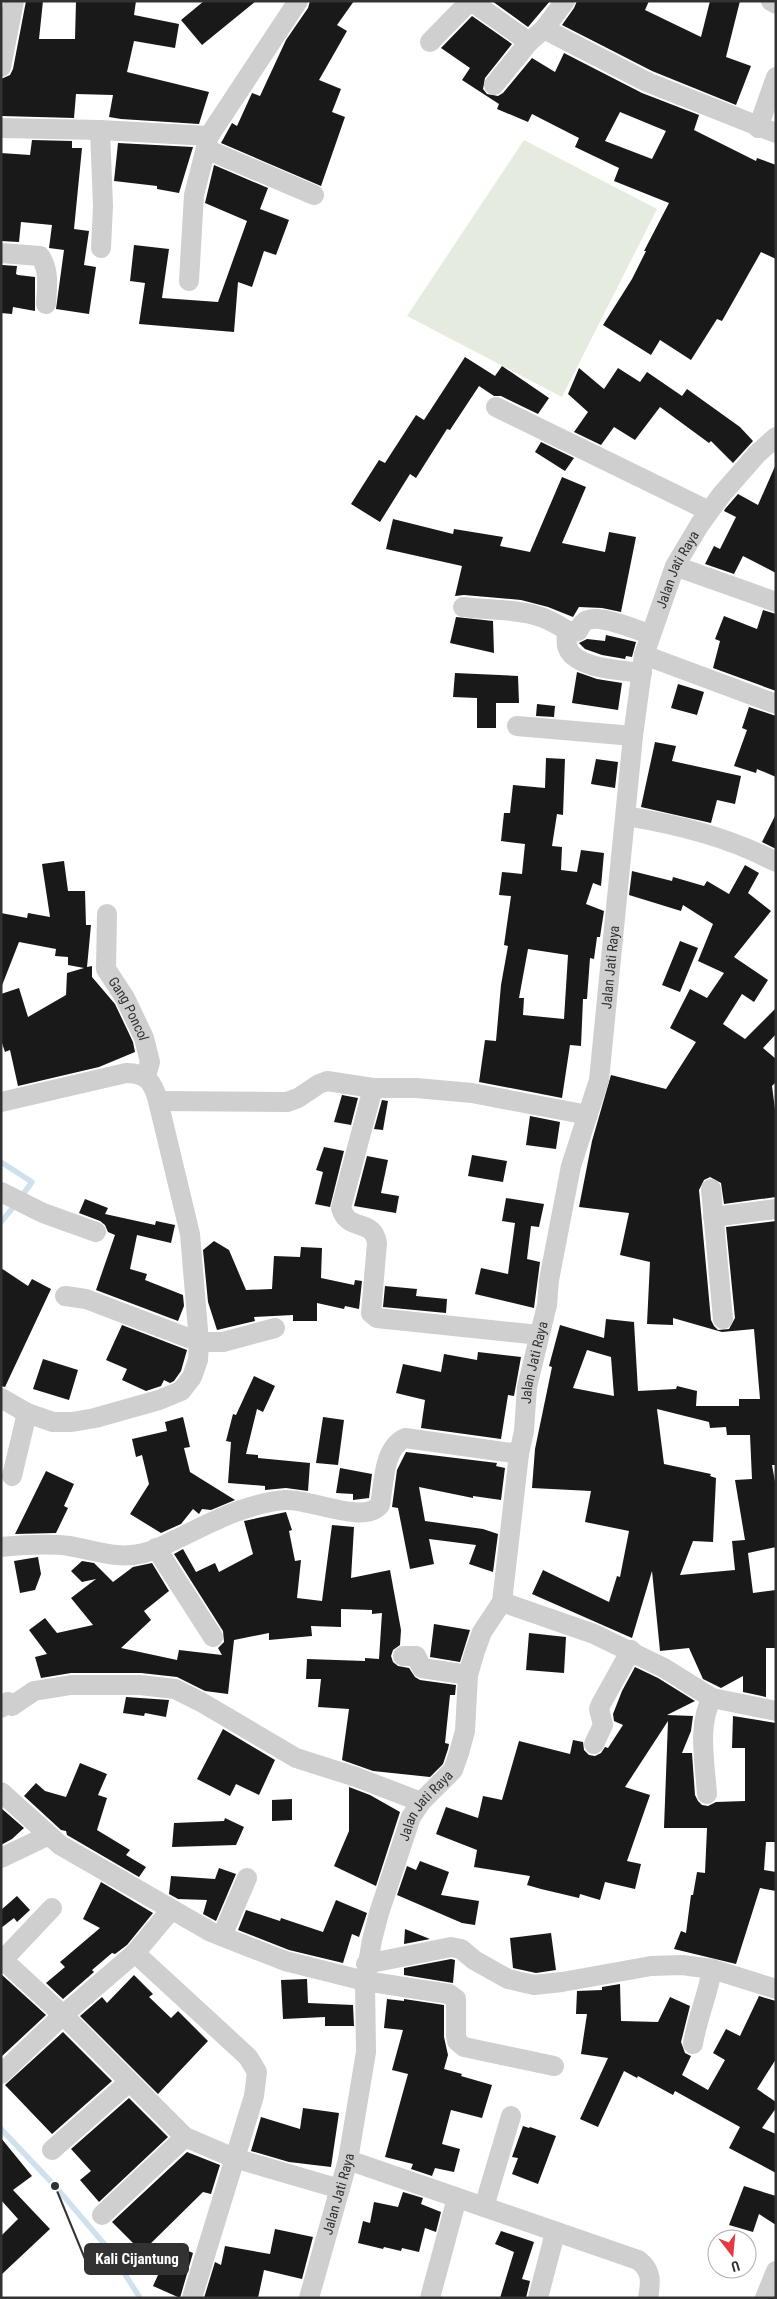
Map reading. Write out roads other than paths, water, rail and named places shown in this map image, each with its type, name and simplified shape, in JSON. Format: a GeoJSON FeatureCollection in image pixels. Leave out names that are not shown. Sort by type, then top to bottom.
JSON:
{"type":"FeatureCollection","features":[{"type":"Feature","properties":{"kind":"street"},"geometry":{"type":"LineString","coordinates":[[1,67],[14,1]]}},
{"type":"Feature","properties":{"kind":"street"},"geometry":{"type":"LineString","coordinates":[[189,281],[194,195],[207,142],[298,1]]}},
{"type":"Feature","properties":{"kind":"street"},"geometry":{"type":"LineString","coordinates":[[430,42],[470,1],[536,36],[767,130],[776,77]]}},
{"type":"Feature","properties":{"kind":"street"},"geometry":{"type":"LineString","coordinates":[[494,85],[566,1]]}},
{"type":"Feature","properties":{"kind":"street"},"geometry":{"type":"LineString","coordinates":[[771,1],[776,4]]}},
{"type":"Feature","properties":{"kind":"street"},"geometry":{"type":"LineString","coordinates":[[1,128],[100,130],[207,142],[314,195]]}},
{"type":"Feature","properties":{"kind":"street"},"geometry":{"type":"LineString","coordinates":[[100,130],[103,206],[101,248]]}},
{"type":"Feature","properties":{"kind":"street"},"geometry":{"type":"LineString","coordinates":[[1,253],[40,256],[46,265],[48,277],[46,304]]}},
{"type":"Feature","properties":{"kind":"street"},"geometry":{"type":"LineString","coordinates":[[496,407],[709,511]]}},
{"type":"Feature","properties":{"kind":"street","name":"Jalan Jati Raya"},"geometry":{"type":"LineString","coordinates":[[309,2298],[348,2160],[366,2052],[366,1973],[379,1913],[411,1817],[421,1802],[453,1770],[465,1731],[468,1675],[482,1632],[502,1602],[519,1454],[524,1431],[527,1387],[540,1335],[570,1166],[599,1080],[633,736],[643,664],[675,566],[709,511],[722,494],[771,448]]}},
{"type":"Feature","properties":{"kind":"street"},"geometry":{"type":"LineString","coordinates":[[675,566],[776,602]]}},
{"type":"Feature","properties":{"kind":"street"},"geometry":{"type":"LineString","coordinates":[[463,607],[528,612],[553,620],[574,633],[584,622],[592,619],[620,625],[651,635]]}},
{"type":"Feature","properties":{"kind":"street"},"geometry":{"type":"LineString","coordinates":[[567,630],[567,646],[571,655],[580,662],[643,664],[776,704]]}},
{"type":"Feature","properties":{"kind":"street"},"geometry":{"type":"LineString","coordinates":[[517,726],[633,736]]}},
{"type":"Feature","properties":{"kind":"street"},"geometry":{"type":"LineString","coordinates":[[626,816],[670,824],[721,837],[776,862]]}},
{"type":"Feature","properties":{"kind":"street","name":"Gang Poncol"},"geometry":{"type":"LineString","coordinates":[[107,914],[106,969],[126,998],[144,1038],[150,1062],[146,1076]]}},
{"type":"Feature","properties":{"kind":"street"},"geometry":{"type":"LineString","coordinates":[[1,1102],[126,1073],[146,1076],[154,1086],[158,1100],[190,1234],[199,1342],[198,1360],[192,1377],[181,1391],[134,1407],[72,1422],[53,1422],[27,1413],[1,1398]]}},
{"type":"Feature","properties":{"kind":"street"},"geometry":{"type":"LineString","coordinates":[[158,1100],[287,1102],[327,1082],[373,1088],[416,1088],[472,1092],[588,1116]]}},
{"type":"Feature","properties":{"kind":"street"},"geometry":{"type":"LineString","coordinates":[[373,1088],[341,1208],[344,1218],[353,1224],[369,1227],[376,1234],[377,1243],[371,1312],[377,1318],[540,1335]]}},
{"type":"Feature","properties":{"kind":"street"},"geometry":{"type":"LineString","coordinates":[[710,1190],[723,1319]]}},
{"type":"Feature","properties":{"kind":"street"},"geometry":{"type":"LineString","coordinates":[[8,1194],[43,1213],[96,1232]]}},
{"type":"Feature","properties":{"kind":"street"},"geometry":{"type":"LineString","coordinates":[[713,1217],[776,1209]]}},
{"type":"Feature","properties":{"kind":"street"},"geometry":{"type":"LineString","coordinates":[[65,1296],[86,1299],[199,1342],[222,1342],[275,1328]]}},
{"type":"Feature","properties":{"kind":"street"},"geometry":{"type":"LineString","coordinates":[[12,1476],[27,1413]]}},
{"type":"Feature","properties":{"kind":"street"},"geometry":{"type":"LineString","coordinates":[[1,1547],[69,1546],[98,1554],[123,1556],[145,1553],[240,1510],[265,1503],[287,1499],[356,1513],[375,1510],[380,1505],[389,1453],[396,1442],[405,1438],[519,1454]]}},
{"type":"Feature","properties":{"kind":"street"},"geometry":{"type":"LineString","coordinates":[[156,1548],[213,1637]]}},
{"type":"Feature","properties":{"kind":"street"},"geometry":{"type":"LineString","coordinates":[[502,1602],[594,1634],[630,1650],[712,1698],[776,1711]]}},
{"type":"Feature","properties":{"kind":"street"},"geometry":{"type":"LineString","coordinates":[[594,1744],[603,1725],[599,1709],[630,1650]]}},
{"type":"Feature","properties":{"kind":"street"},"geometry":{"type":"LineString","coordinates":[[403,1656],[416,1656],[422,1668],[468,1675]]}},
{"type":"Feature","properties":{"kind":"street"},"geometry":{"type":"LineString","coordinates":[[1,1708],[8,1702],[12,1706],[34,1691],[71,1685],[140,1685],[175,1689],[202,1702],[296,1758],[356,1777],[421,1802]]}},
{"type":"Feature","properties":{"kind":"street"},"geometry":{"type":"LineString","coordinates":[[706,1794],[704,1740],[707,1706],[712,1698]]}},
{"type":"Feature","properties":{"kind":"street"},"geometry":{"type":"LineString","coordinates":[[3,1797],[47,1836],[171,1910],[222,1936],[285,1961],[366,1973],[449,1994],[456,1999],[456,2035],[457,2041],[464,2047],[554,2066]]}},
{"type":"Feature","properties":{"kind":"street"},"geometry":{"type":"LineString","coordinates":[[1,1858],[47,1836]]}},
{"type":"Feature","properties":{"kind":"street"},"geometry":{"type":"LineString","coordinates":[[222,1936],[247,1878]]}},
{"type":"Feature","properties":{"kind":"street"},"geometry":{"type":"LineString","coordinates":[[52,1908],[2,1960],[63,2015],[185,2137],[234,2158],[340,2189]]}},
{"type":"Feature","properties":{"kind":"street"},"geometry":{"type":"LineString","coordinates":[[1,2074],[63,2015],[135,1953],[171,1910]]}},
{"type":"Feature","properties":{"kind":"street"},"geometry":{"type":"LineString","coordinates":[[366,1973],[451,1947],[461,1949],[474,1960],[508,1978],[534,1985],[562,1982],[651,1966],[682,1965],[712,1970],[776,1989]]}},
{"type":"Feature","properties":{"kind":"street"},"geometry":{"type":"LineString","coordinates":[[135,1953],[248,2057],[256,2068],[258,2080],[192,2298]]}},
{"type":"Feature","properties":{"kind":"street"},"geometry":{"type":"LineString","coordinates":[[693,2044],[695,2028],[708,1991],[712,1970]]}},
{"type":"Feature","properties":{"kind":"street"},"geometry":{"type":"LineString","coordinates":[[52,2150],[129,2082]]}},
{"type":"Feature","properties":{"kind":"street"},"geometry":{"type":"LineString","coordinates":[[484,2207],[511,2116]]}},
{"type":"Feature","properties":{"kind":"street"},"geometry":{"type":"LineString","coordinates":[[102,2215],[185,2137]]}},
{"type":"Feature","properties":{"kind":"street"},"geometry":{"type":"LineString","coordinates":[[348,2160],[638,2260],[646,2265],[650,2274],[651,2284],[648,2298]]}},
{"type":"Feature","properties":{"kind":"street"},"geometry":{"type":"LineString","coordinates":[[430,2298],[458,2198]]}},
{"type":"Feature","properties":{"kind":"street"},"geometry":{"type":"LineString","coordinates":[[538,2298],[556,2233]]}},
{"type":"Feature","properties":{"kind":"street"},"geometry":{"type":"LineString","coordinates":[[766,2298],[776,2271]]}},
{"type":"Feature","properties":{"kind":"waterway"},"geometry":{"type":"LineString","coordinates":[[1,1162],[32,1182],[21,1197]]}},
{"type":"Feature","properties":{"kind":"waterway"},"geometry":{"type":"LineString","coordinates":[[1,1222],[16,1204]]}},
{"type":"Feature","properties":{"kind":"waterway"},"geometry":{"type":"LineString","coordinates":[[1,2129],[55,2186],[111,2252],[140,2298]]}},
{"type":"Feature","properties":{"kind":"place","name":"Kali Cijantung"},"geometry":{"type":"Point","coordinates":[55,2186]}}]}
